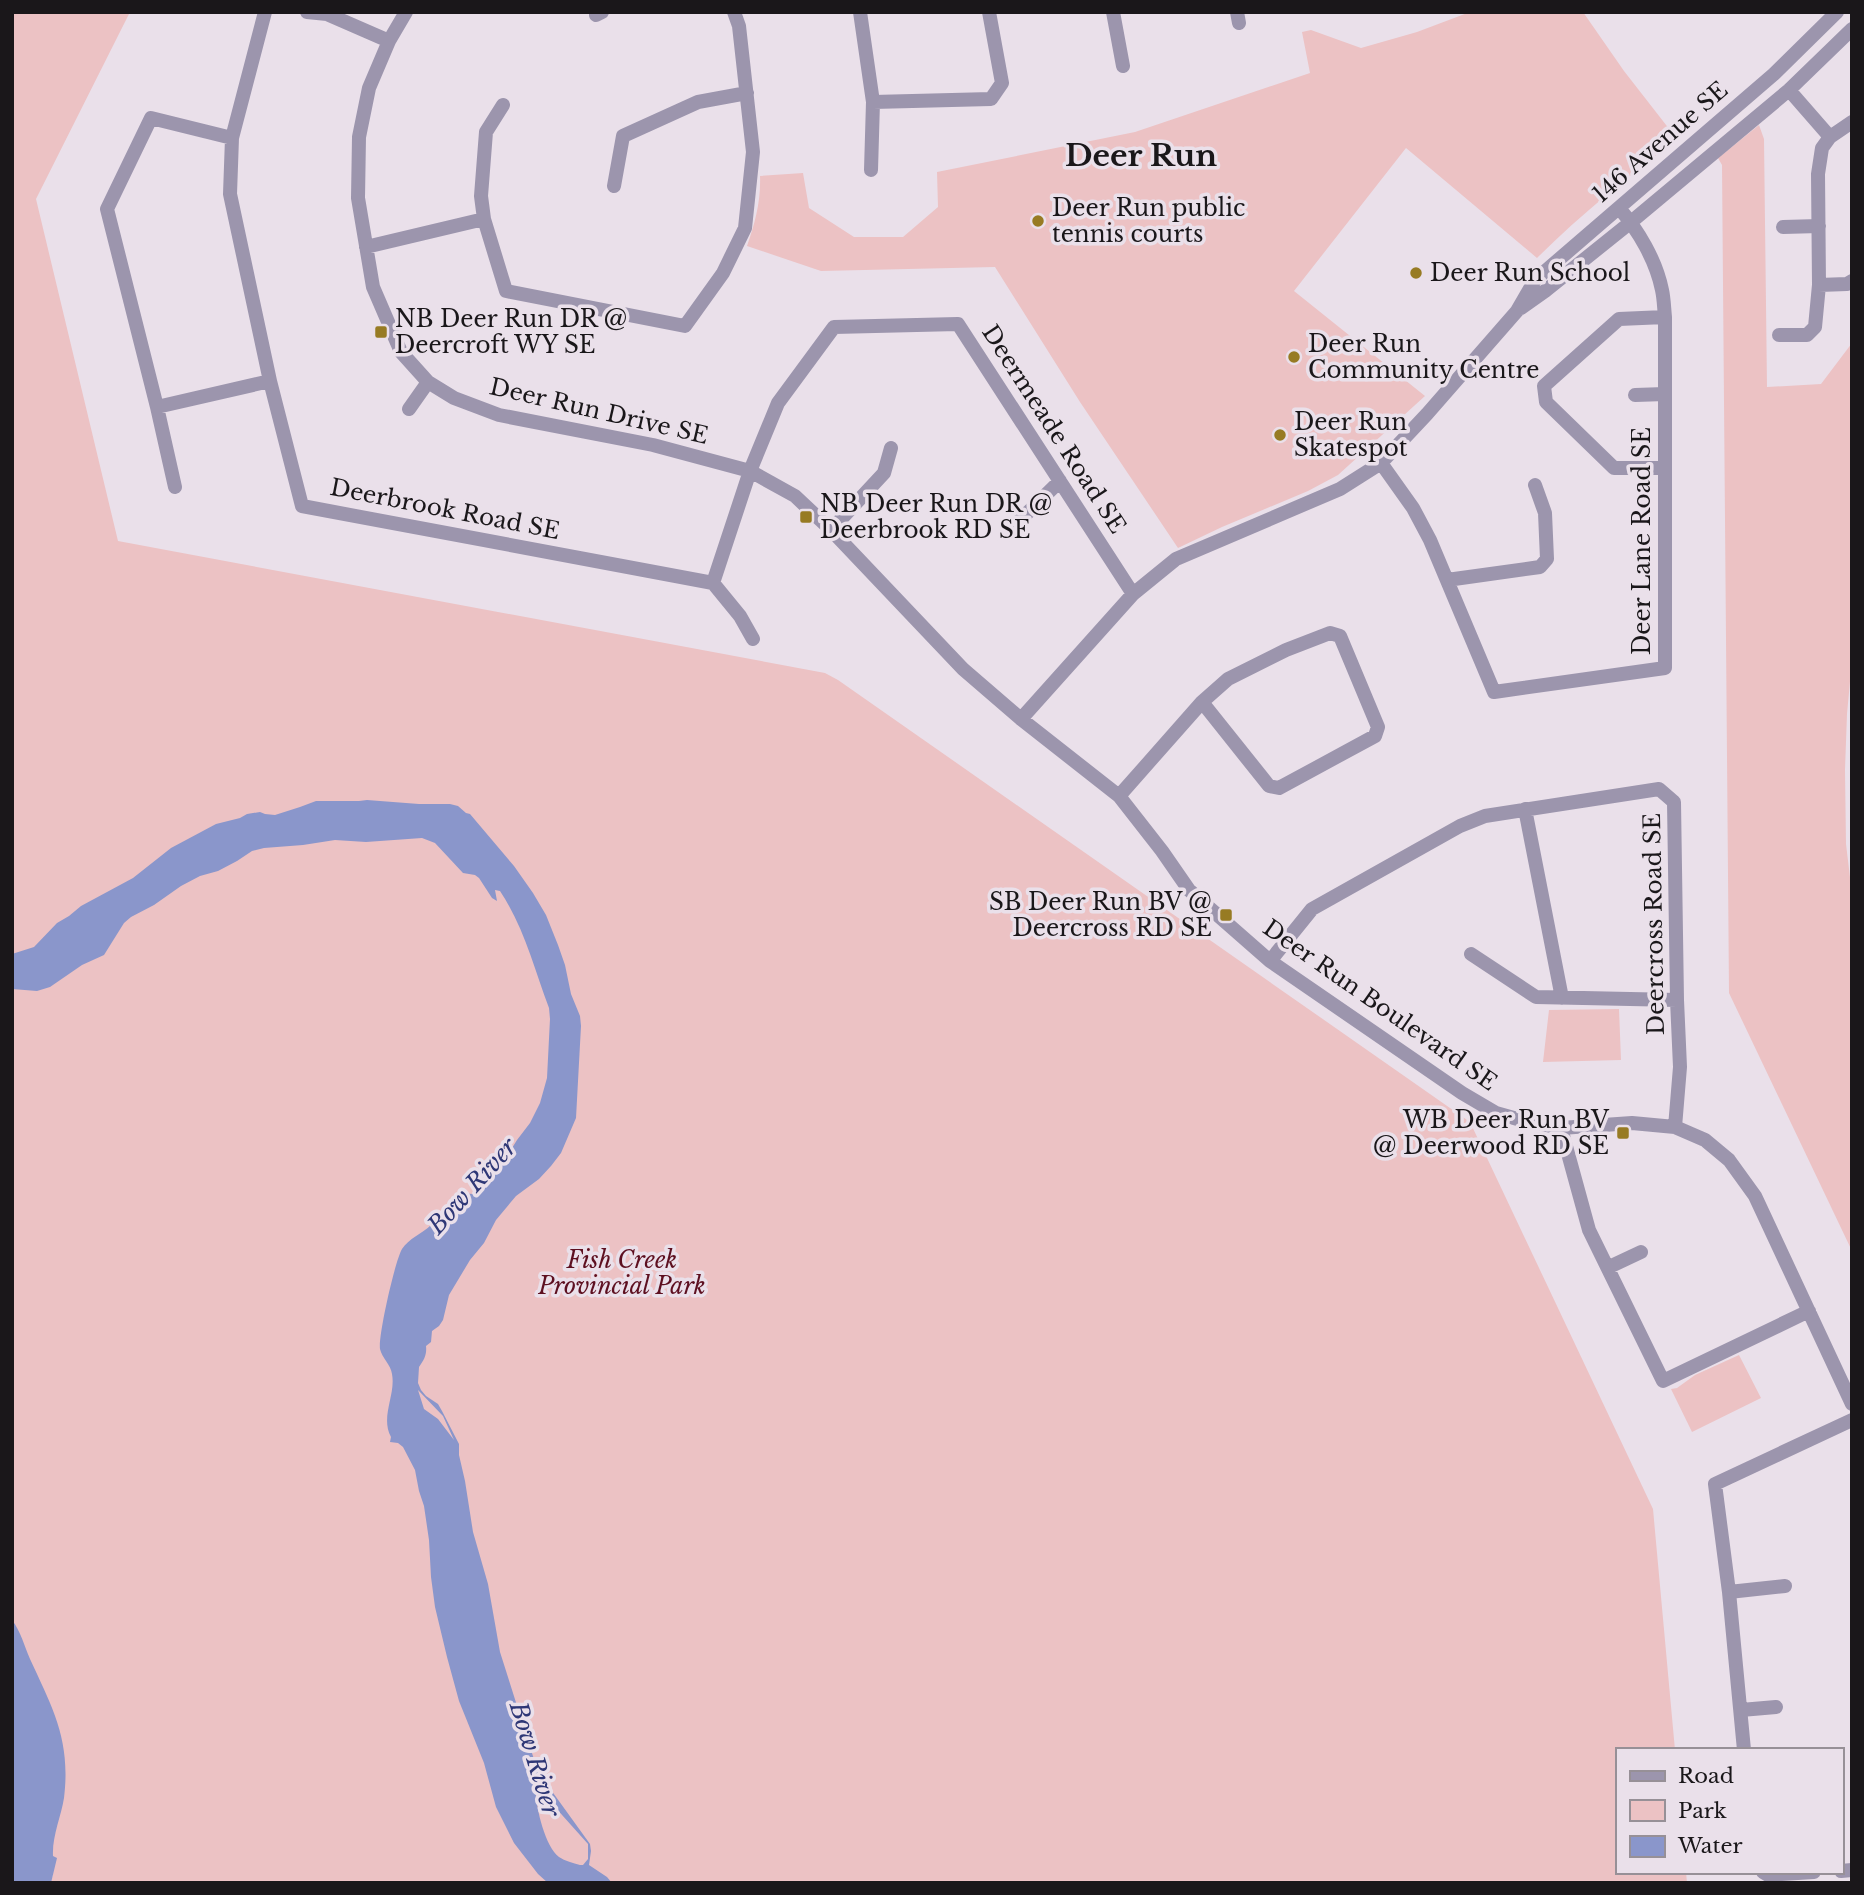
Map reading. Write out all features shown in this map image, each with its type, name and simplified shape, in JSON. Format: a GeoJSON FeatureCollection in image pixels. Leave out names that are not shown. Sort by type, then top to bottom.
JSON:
{"type":"FeatureCollection","features":[{"type":"Feature","properties":{"kind":"street","name":"Deerbrook Road SE"},"geometry":{"type":"LineString","coordinates":[[265,12],[233,138],[230,194],[270,381],[303,506],[713,583]]}},
{"type":"Feature","properties":{"kind":"street"},"geometry":{"type":"LineString","coordinates":[[307,12],[327,14],[389,41]]}},
{"type":"Feature","properties":{"kind":"street","name":"Deer Run Drive SE"},"geometry":{"type":"LineString","coordinates":[[407,12],[389,41],[369,88],[359,137],[358,198],[373,287],[401,352],[428,382],[454,398],[499,415],[653,445],[750,471],[795,496],[831,530],[963,669],[1021,719]]}},
{"type":"Feature","properties":{"kind":"street"},"geometry":{"type":"LineString","coordinates":[[503,105],[486,132],[481,196],[506,291],[685,326],[723,273],[744,228],[753,152],[739,26],[734,12]]}},
{"type":"Feature","properties":{"kind":"street"},"geometry":{"type":"LineString","coordinates":[[860,12],[873,102],[872,170]]}},
{"type":"Feature","properties":{"kind":"street"},"geometry":{"type":"LineString","coordinates":[[873,102],[991,99],[1002,83],[989,12]]}},
{"type":"Feature","properties":{"kind":"street"},"geometry":{"type":"LineString","coordinates":[[1113,12],[1124,66]]}},
{"type":"Feature","properties":{"kind":"street","name":"146 Avenue SE"},"geometry":{"type":"LineString","coordinates":[[1021,719],[1133,594],[1176,559],[1340,489],[1381,463],[1517,311],[1535,280],[1774,74],[1837,12]]}},
{"type":"Feature","properties":{"kind":"street","name":"146 Avenue SE"},"geometry":{"type":"LineString","coordinates":[[1517,311],[1545,292],[1789,90],[1852,29]]}},
{"type":"Feature","properties":{"kind":"street"},"geometry":{"type":"LineString","coordinates":[[1789,90],[1830,137]]}},
{"type":"Feature","properties":{"kind":"street"},"geometry":{"type":"LineString","coordinates":[[614,186],[623,136],[698,102],[747,93]]}},
{"type":"Feature","properties":{"kind":"street"},"geometry":{"type":"LineString","coordinates":[[175,487],[107,209],[151,118],[233,138]]}},
{"type":"Feature","properties":{"kind":"street"},"geometry":{"type":"LineString","coordinates":[[1779,335],[1807,335],[1815,327],[1819,285],[1818,174],[1822,148],[1830,137],[1852,122]]}},
{"type":"Feature","properties":{"kind":"street","name":"Deer Lane Road SE"},"geometry":{"type":"LineString","coordinates":[[1381,463],[1413,508],[1430,540],[1494,692],[1665,668],[1663,290],[1646,247],[1619,208]]}},
{"type":"Feature","properties":{"kind":"street"},"geometry":{"type":"LineString","coordinates":[[366,247],[485,219]]}},
{"type":"Feature","properties":{"kind":"street"},"geometry":{"type":"LineString","coordinates":[[1783,227],[1819,226]]}},
{"type":"Feature","properties":{"kind":"street"},"geometry":{"type":"LineString","coordinates":[[1819,285],[1847,284],[1852,281]]}},
{"type":"Feature","properties":{"kind":"street"},"geometry":{"type":"LineString","coordinates":[[1665,317],[1619,319],[1544,386],[1545,402],[1614,468],[1665,468]]}},
{"type":"Feature","properties":{"kind":"street","name":"Deermeade Road SE"},"geometry":{"type":"LineString","coordinates":[[750,471],[778,403],[834,327],[958,324],[1133,594]]}},
{"type":"Feature","properties":{"kind":"street"},"geometry":{"type":"LineString","coordinates":[[157,407],[270,381]]}},
{"type":"Feature","properties":{"kind":"street"},"geometry":{"type":"LineString","coordinates":[[409,409],[428,382]]}},
{"type":"Feature","properties":{"kind":"street"},"geometry":{"type":"LineString","coordinates":[[1636,395],[1665,394]]}},
{"type":"Feature","properties":{"kind":"street"},"geometry":{"type":"LineString","coordinates":[[831,530],[884,473],[891,448]]}},
{"type":"Feature","properties":{"kind":"street"},"geometry":{"type":"LineString","coordinates":[[750,471],[713,583],[740,616],[752,639]]}},
{"type":"Feature","properties":{"kind":"street"},"geometry":{"type":"LineString","coordinates":[[1014,525],[1060,481]]}},
{"type":"Feature","properties":{"kind":"street"},"geometry":{"type":"LineString","coordinates":[[1447,580],[1540,566],[1547,559],[1545,513],[1535,485]]}},
{"type":"Feature","properties":{"kind":"street"},"geometry":{"type":"LineString","coordinates":[[1119,796],[1202,702],[1228,679],[1286,650],[1330,633],[1340,636],[1378,727],[1375,736],[1279,788],[1269,786],[1202,702]]}},
{"type":"Feature","properties":{"kind":"street","name":"Deer Run Boulevard SE"},"geometry":{"type":"LineString","coordinates":[[1021,719],[1119,796],[1189,890],[1270,961],[1462,1093],[1496,1113],[1561,1128],[1632,1123],[1675,1127],[1705,1140],[1721,1153],[1755,1196],[1852,1404]]}},
{"type":"Feature","properties":{"kind":"street","name":"Deercross Road SE"},"geometry":{"type":"LineString","coordinates":[[1270,961],[1312,909],[1460,826],[1485,816],[1659,789],[1674,802],[1680,1067],[1675,1127]]}},
{"type":"Feature","properties":{"kind":"street"},"geometry":{"type":"LineString","coordinates":[[1525,809],[1562,998]]}},
{"type":"Feature","properties":{"kind":"street"},"geometry":{"type":"LineString","coordinates":[[1471,954],[1536,997],[1677,1000]]}},
{"type":"Feature","properties":{"kind":"street"},"geometry":{"type":"LineString","coordinates":[[1561,1128],[1589,1230],[1663,1381],[1809,1311]]}},
{"type":"Feature","properties":{"kind":"street"},"geometry":{"type":"LineString","coordinates":[[1609,1267],[1641,1252]]}},
{"type":"Feature","properties":{"kind":"street"},"geometry":{"type":"LineString","coordinates":[[1744,1748],[1729,1592],[1715,1484],[1852,1420]]}},
{"type":"Feature","properties":{"kind":"street"},"geometry":{"type":"LineString","coordinates":[[1729,1592],[1785,1586]]}},
{"type":"Feature","properties":{"kind":"street"},"geometry":{"type":"LineString","coordinates":[[1741,1710],[1776,1707]]}},
{"type":"Feature","properties":{"kind":"green space","name":"Fish Creek Provincial Park"},"geometry":{"type":"Polygon","coordinates":[[[12,12],[130,12],[36,199],[118,541],[825,673],[1470,1122],[1653,1509],[1675,1748],[1616,1748],[1616,1874],[1686,1874],[1687,1883],[50,1883],[53,1875],[47,1857],[12,1681],[12,12]]]}},
{"type":"Feature","properties":{"kind":"green space"},"geometry":{"type":"Polygon","coordinates":[[[1470,12],[1583,12],[1624,71],[1677,139],[1588,211],[1537,258],[1406,148],[1294,291],[1425,396],[1338,475],[1308,491],[1178,548],[1080,402],[995,267],[821,271],[747,246],[757,212],[760,176],[803,173],[809,208],[854,237],[903,237],[938,207],[937,172],[1135,132],[1310,73],[1302,32],[1311,30],[1361,48],[1417,32],[1470,12]]]}},
{"type":"Feature","properties":{"kind":"green space"},"geometry":{"type":"Polygon","coordinates":[[[1759,125],[1764,139],[1767,387],[1821,384],[1852,343],[1852,660],[1845,770],[1846,844],[1852,894],[1852,1251],[1729,993],[1722,165],[1718,158],[1759,125]]]}},
{"type":"Feature","properties":{"kind":"green space"},"geometry":{"type":"Polygon","coordinates":[[[1619,1009],[1621,1060],[1543,1062],[1549,1010],[1619,1009]]]}},
{"type":"Feature","properties":{"kind":"green space"},"geometry":{"type":"Polygon","coordinates":[[[1739,1355],[1761,1398],[1692,1432],[1671,1389],[1739,1355]]]}},
{"type":"Feature","properties":{"kind":"water"},"geometry":{"type":"Polygon","coordinates":[[[316,801],[450,804],[470,814],[514,866],[546,915],[580,1016],[576,1118],[561,1153],[539,1179],[516,1196],[496,1220],[484,1243],[470,1260],[449,1295],[443,1320],[432,1331],[431,1342],[426,1346],[425,1357],[419,1367],[418,1383],[426,1396],[438,1404],[459,1444],[473,1532],[488,1584],[500,1652],[538,1772],[590,1844],[589,1865],[612,1883],[548,1883],[514,1843],[496,1807],[484,1763],[459,1701],[447,1657],[435,1607],[429,1540],[415,1470],[403,1447],[390,1442],[387,1422],[393,1382],[390,1368],[380,1349],[380,1341],[391,1282],[402,1249],[431,1225],[461,1193],[473,1194],[502,1164],[530,1123],[540,1103],[547,1078],[549,1008],[522,933],[500,891],[495,890],[497,901],[479,878],[463,873],[435,843],[422,838],[366,842],[335,840],[264,848],[252,851],[218,871],[200,876],[131,917],[124,923],[104,955],[82,965],[50,987],[37,991],[12,989],[12,954],[34,947],[57,923],[81,906],[133,878],[171,848],[216,824],[247,814],[260,812],[275,815],[316,801]],[[418,1390],[424,1409],[438,1419],[454,1440],[443,1416],[418,1390]],[[536,1789],[537,1805],[549,1844],[559,1857],[583,1865],[588,1859],[588,1844],[536,1789]]]}},
{"type":"Feature","properties":{"kind":"water"},"geometry":{"type":"Polygon","coordinates":[[[12,1620],[53,1710],[65,1759],[64,1798],[54,1841],[53,1856],[57,1858],[51,1883],[12,1883],[12,1620]]]}},
{"type":"Feature","properties":{"kind":"place","name":"Deer Run public tennis courts"},"geometry":{"type":"Point","coordinates":[1038,221]}},
{"type":"Feature","properties":{"kind":"place","name":"Deer Run School"},"geometry":{"type":"Point","coordinates":[1416,273]}},
{"type":"Feature","properties":{"kind":"place","name":"NB Deer Run DR @ Deercroft WY SE"},"geometry":{"type":"Point","coordinates":[381,332]}},
{"type":"Feature","properties":{"kind":"place","name":"Deer Run Community Centre"},"geometry":{"type":"Point","coordinates":[1294,357]}},
{"type":"Feature","properties":{"kind":"place","name":"Deer Run Skatespot"},"geometry":{"type":"Point","coordinates":[1280,435]}},
{"type":"Feature","properties":{"kind":"place","name":"NB Deer Run DR @ Deerbrook RD SE"},"geometry":{"type":"Point","coordinates":[806,517]}},
{"type":"Feature","properties":{"kind":"place","name":"SB Deer Run BV @ Deercross RD SE"},"geometry":{"type":"Point","coordinates":[1226,915]}},
{"type":"Feature","properties":{"kind":"place","name":"WB Deer Run BV @ Deerwood RD SE"},"geometry":{"type":"Point","coordinates":[1623,1133]}},
{"type":"Feature","properties":{"kind":"district","name":"Deer Run"},"geometry":{"type":"Point","coordinates":[1141,155]}},
{"type":"Feature","properties":{"kind":"water label","name":"Bow River"},"geometry":{"type":"Point","coordinates":[472,1186]}},
{"type":"Feature","properties":{"kind":"water label","name":"Bow River"},"geometry":{"type":"Point","coordinates":[535,1759]}}]}
